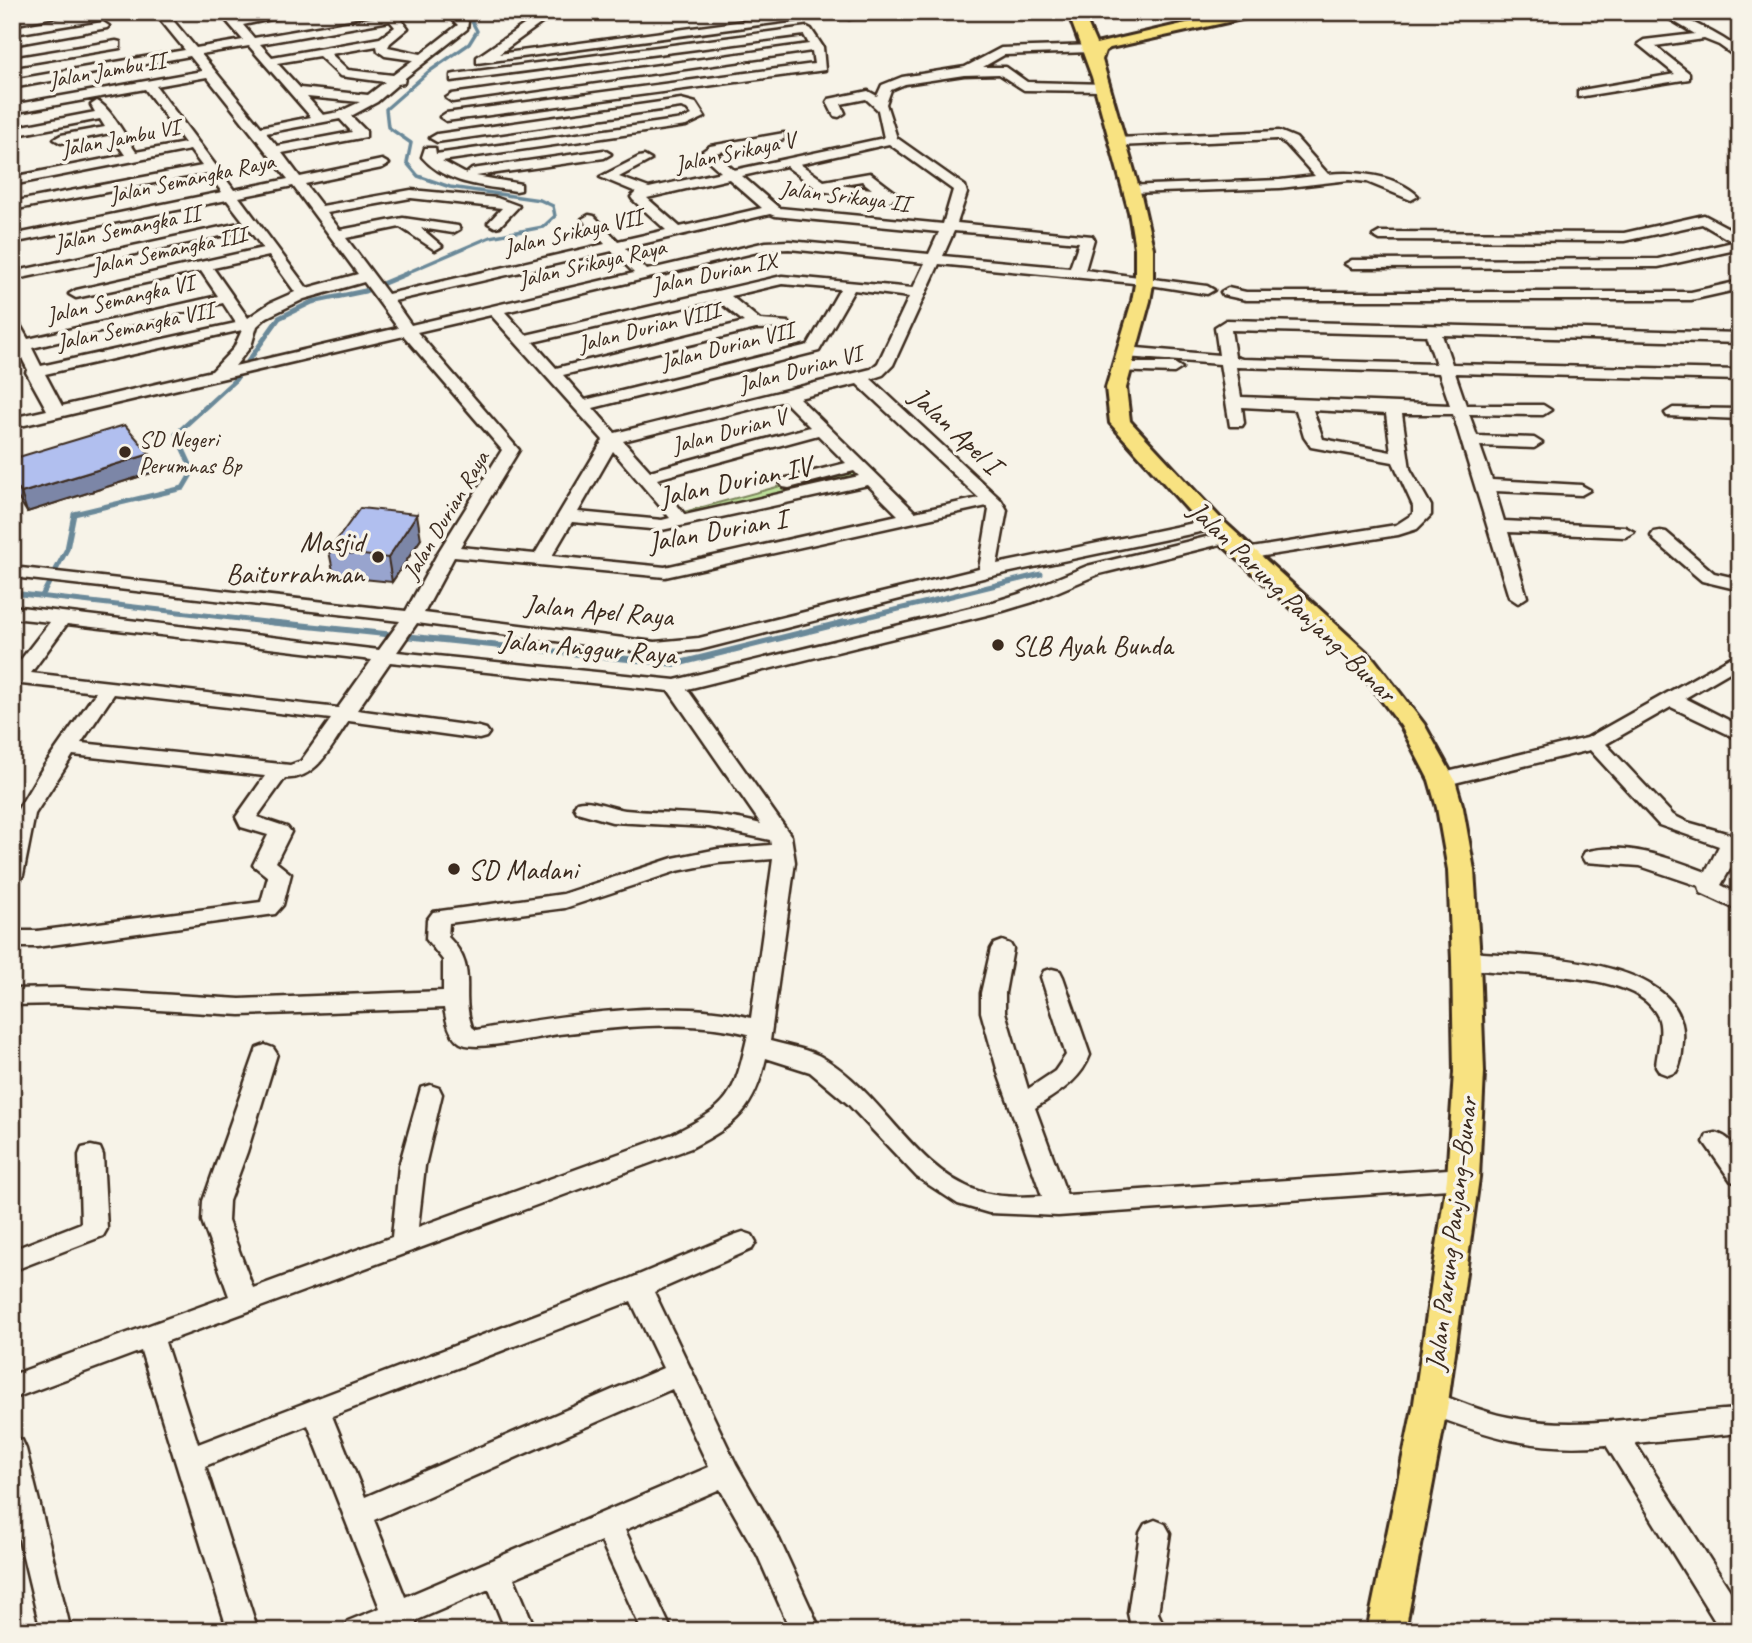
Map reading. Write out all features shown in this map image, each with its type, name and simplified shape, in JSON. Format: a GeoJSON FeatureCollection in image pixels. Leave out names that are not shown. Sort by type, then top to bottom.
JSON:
{"type":"FeatureCollection","features":[{"type":"Feature","properties":{"kind":"main road","name":"Jalan Parung Panjang–Bunar"},"geometry":{"type":"LineString","coordinates":[[1075,12],[1090,47],[1137,209],[1142,290],[1123,360],[1115,410],[1120,423],[1228,539],[1366,664],[1402,707],[1442,780],[1455,835],[1461,870],[1469,1072],[1463,1178],[1431,1403],[1386,1631]]}},
{"type":"Feature","properties":{"kind":"main road"},"geometry":{"type":"LineString","coordinates":[[1090,47],[1098,49],[1234,14],[1255,12]]}},
{"type":"Feature","properties":{"kind":"street"},"geometry":{"type":"LineString","coordinates":[[12,22],[74,12]]}},
{"type":"Feature","properties":{"kind":"street"},"geometry":{"type":"LineString","coordinates":[[93,12],[127,62]]}},
{"type":"Feature","properties":{"kind":"street","name":"Jalan Durian Raya"},"geometry":{"type":"LineString","coordinates":[[160,12],[258,131],[408,331],[511,450],[397,637],[308,765],[292,772],[280,770]]}},
{"type":"Feature","properties":{"kind":"street"},"geometry":{"type":"LineString","coordinates":[[225,12],[320,119]]}},
{"type":"Feature","properties":{"kind":"street"},"geometry":{"type":"LineString","coordinates":[[12,84],[423,12]]}},
{"type":"Feature","properties":{"kind":"street"},"geometry":{"type":"LineString","coordinates":[[258,131],[349,113],[373,100],[465,26],[452,12]]}},
{"type":"Feature","properties":{"kind":"street"},"geometry":{"type":"LineString","coordinates":[[516,187],[453,176],[431,159],[430,148],[446,117],[455,79],[551,12]]}},
{"type":"Feature","properties":{"kind":"street"},"geometry":{"type":"LineString","coordinates":[[838,12],[849,16],[873,12]]}},
{"type":"Feature","properties":{"kind":"street"},"geometry":{"type":"LineString","coordinates":[[1664,12],[1704,35],[1723,41],[1740,56]]}},
{"type":"Feature","properties":{"kind":"street"},"geometry":{"type":"LineString","coordinates":[[233,23],[291,13]]}},
{"type":"Feature","properties":{"kind":"street"},"geometry":{"type":"LineString","coordinates":[[270,61],[384,41],[402,28],[393,17]]}},
{"type":"Feature","properties":{"kind":"street"},"geometry":{"type":"LineString","coordinates":[[481,60],[797,18]]}},
{"type":"Feature","properties":{"kind":"street"},"geometry":{"type":"LineString","coordinates":[[12,41],[103,26]]}},
{"type":"Feature","properties":{"kind":"street"},"geometry":{"type":"LineString","coordinates":[[446,117],[716,79],[821,68],[817,59],[817,47],[807,31],[455,79]]}},
{"type":"Feature","properties":{"kind":"street"},"geometry":{"type":"LineString","coordinates":[[1582,94],[1682,78],[1684,73],[1644,44],[1704,35]]}},
{"type":"Feature","properties":{"kind":"street"},"geometry":{"type":"LineString","coordinates":[[384,41],[381,45],[389,53],[425,58]]}},
{"type":"Feature","properties":{"kind":"street"},"geometry":{"type":"LineString","coordinates":[[12,62],[116,45]]}},
{"type":"Feature","properties":{"kind":"street"},"geometry":{"type":"LineString","coordinates":[[697,46],[716,79]]}},
{"type":"Feature","properties":{"kind":"street"},"geometry":{"type":"LineString","coordinates":[[452,98],[817,47]]}},
{"type":"Feature","properties":{"kind":"street"},"geometry":{"type":"LineString","coordinates":[[964,71],[979,66],[1001,52],[1090,47]]}},
{"type":"Feature","properties":{"kind":"street"},"geometry":{"type":"LineString","coordinates":[[322,52],[344,73],[400,80]]}},
{"type":"Feature","properties":{"kind":"street"},"geometry":{"type":"LineString","coordinates":[[880,104],[884,91],[895,83],[964,71],[1002,70],[1024,86],[1102,88]]}},
{"type":"Feature","properties":{"kind":"street","name":"Jalan Jambu II"},"geometry":{"type":"LineString","coordinates":[[12,108],[210,73]]}},
{"type":"Feature","properties":{"kind":"street"},"geometry":{"type":"LineString","coordinates":[[148,84],[305,295]]}},
{"type":"Feature","properties":{"kind":"street"},"geometry":{"type":"LineString","coordinates":[[297,92],[373,100]]}},
{"type":"Feature","properties":{"kind":"street"},"geometry":{"type":"LineString","coordinates":[[90,95],[133,157]]}},
{"type":"Feature","properties":{"kind":"street"},"geometry":{"type":"LineString","coordinates":[[839,113],[834,102],[868,95],[884,110],[891,137]]}},
{"type":"Feature","properties":{"kind":"street"},"geometry":{"type":"LineString","coordinates":[[431,159],[686,122],[699,117],[692,106],[681,103],[437,138]]}},
{"type":"Feature","properties":{"kind":"street"},"geometry":{"type":"LineString","coordinates":[[274,152],[361,135],[349,113]]}},
{"type":"Feature","properties":{"kind":"street"},"geometry":{"type":"LineString","coordinates":[[12,132],[104,114]]}},
{"type":"Feature","properties":{"kind":"street"},"geometry":{"type":"LineString","coordinates":[[52,124],[70,153],[113,129]]}},
{"type":"Feature","properties":{"kind":"street"},"geometry":{"type":"LineString","coordinates":[[1117,142],[1279,135],[1291,141],[1325,180]]}},
{"type":"Feature","properties":{"kind":"street","name":"Jalan Srikaya II"},"geometry":{"type":"LineString","coordinates":[[779,136],[707,151],[771,210],[885,223],[1087,239],[1076,274]]}},
{"type":"Feature","properties":{"kind":"street","name":"Jalan Srikaya V"},"geometry":{"type":"LineString","coordinates":[[677,232],[638,197],[648,192],[734,175],[891,137]]}},
{"type":"Feature","properties":{"kind":"street","name":"Jalan Durian VI"},"geometry":{"type":"LineString","coordinates":[[612,439],[860,377],[877,372],[884,365],[949,227],[960,189],[891,137]]}},
{"type":"Feature","properties":{"kind":"street","name":"Jalan Jambu VI"},"geometry":{"type":"LineString","coordinates":[[12,181],[70,153],[133,157],[194,145]]}},
{"type":"Feature","properties":{"kind":"street"},"geometry":{"type":"LineString","coordinates":[[453,176],[604,154]]}},
{"type":"Feature","properties":{"kind":"street"},"geometry":{"type":"LineString","coordinates":[[644,160],[607,177],[648,192]]}},
{"type":"Feature","properties":{"kind":"street"},"geometry":{"type":"LineString","coordinates":[[789,162],[819,185],[865,176],[890,195],[885,223]]}},
{"type":"Feature","properties":{"kind":"street","name":"Jalan Semangka Raya"},"geometry":{"type":"LineString","coordinates":[[12,239],[228,193],[382,164]]}},
{"type":"Feature","properties":{"kind":"street"},"geometry":{"type":"LineString","coordinates":[[12,181],[19,205],[211,168]]}},
{"type":"Feature","properties":{"kind":"street"},"geometry":{"type":"LineString","coordinates":[[1130,188],[1254,185],[1349,176],[1370,178],[1410,196]]}},
{"type":"Feature","properties":{"kind":"street"},"geometry":{"type":"LineString","coordinates":[[317,211],[411,194],[510,204],[510,208],[495,223]]}},
{"type":"Feature","properties":{"kind":"street","name":"Jalan Srikaya VII"},"geometry":{"type":"LineString","coordinates":[[247,325],[266,311],[305,295],[378,288],[617,246],[771,210]]}},
{"type":"Feature","properties":{"kind":"street"},"geometry":{"type":"LineString","coordinates":[[589,219],[643,275]]}},
{"type":"Feature","properties":{"kind":"street"},"geometry":{"type":"LineString","coordinates":[[1380,236],[1625,237],[1704,219],[1740,242]]}},
{"type":"Feature","properties":{"kind":"street"},"geometry":{"type":"LineString","coordinates":[[337,235],[403,222],[453,229]]}},
{"type":"Feature","properties":{"kind":"street"},"geometry":{"type":"LineString","coordinates":[[403,222],[435,246]]}},
{"type":"Feature","properties":{"kind":"street","name":"Jalan Semangka II"},"geometry":{"type":"LineString","coordinates":[[12,276],[251,225]]}},
{"type":"Feature","properties":{"kind":"street"},"geometry":{"type":"LineString","coordinates":[[1352,264],[1658,263],[1740,242]]}},
{"type":"Feature","properties":{"kind":"street","name":"Jalan Srikaya Raya"},"geometry":{"type":"LineString","coordinates":[[221,374],[778,245],[1076,274],[1142,290],[1227,286],[1228,292],[1246,296],[1691,296],[1740,285]]}},
{"type":"Feature","properties":{"kind":"street","name":"Jalan Semangka III"},"geometry":{"type":"LineString","coordinates":[[86,311],[204,265],[271,251]]}},
{"type":"Feature","properties":{"kind":"street"},"geometry":{"type":"LineString","coordinates":[[12,423],[221,374],[250,338],[247,325],[204,265]]}},
{"type":"Feature","properties":{"kind":"street"},"geometry":{"type":"LineString","coordinates":[[60,266],[86,311]]}},
{"type":"Feature","properties":{"kind":"street","name":"Jalan Durian IX"},"geometry":{"type":"LineString","coordinates":[[522,340],[791,279],[918,293]]}},
{"type":"Feature","properties":{"kind":"street","name":"Jalan Durian VII"},"geometry":{"type":"LineString","coordinates":[[582,406],[814,348],[849,286]]}},
{"type":"Feature","properties":{"kind":"street"},"geometry":{"type":"LineString","coordinates":[[719,294],[757,324]]}},
{"type":"Feature","properties":{"kind":"street","name":"Jalan Semangka VI"},"geometry":{"type":"LineString","coordinates":[[23,345],[86,311],[227,298]]}},
{"type":"Feature","properties":{"kind":"street"},"geometry":{"type":"LineString","coordinates":[[495,310],[679,517],[858,465]]}},
{"type":"Feature","properties":{"kind":"street"},"geometry":{"type":"LineString","coordinates":[[12,323],[34,372],[57,413]]}},
{"type":"Feature","properties":{"kind":"street","name":"Jalan Durian VIII"},"geometry":{"type":"LineString","coordinates":[[552,373],[757,324],[783,325]]}},
{"type":"Feature","properties":{"kind":"street"},"geometry":{"type":"LineString","coordinates":[[1236,423],[1232,364],[1223,327],[1230,324],[1738,343]]}},
{"type":"Feature","properties":{"kind":"street","name":"Jalan Semangka VII"},"geometry":{"type":"LineString","coordinates":[[34,372],[247,325]]}},
{"type":"Feature","properties":{"kind":"street"},"geometry":{"type":"LineString","coordinates":[[1433,332],[1485,485],[1518,597]]}},
{"type":"Feature","properties":{"kind":"street"},"geometry":{"type":"LineString","coordinates":[[1123,360],[1740,375]]}},
{"type":"Feature","properties":{"kind":"street","name":"Jalan Apel I"},"geometry":{"type":"LineString","coordinates":[[860,377],[992,500],[998,510],[987,572]]}},
{"type":"Feature","properties":{"kind":"street"},"geometry":{"type":"LineString","coordinates":[[789,396],[911,518]]}},
{"type":"Feature","properties":{"kind":"street"},"geometry":{"type":"LineString","coordinates":[[1234,402],[1393,409],[1543,410]]}},
{"type":"Feature","properties":{"kind":"street"},"geometry":{"type":"LineString","coordinates":[[1303,404],[1312,437],[1317,443],[1401,459]]}},
{"type":"Feature","properties":{"kind":"street"},"geometry":{"type":"LineString","coordinates":[[1228,539],[1407,528],[1422,515],[1422,506],[1402,469],[1393,409]]}},
{"type":"Feature","properties":{"kind":"street"},"geometry":{"type":"LineString","coordinates":[[1673,413],[1740,414]]}},
{"type":"Feature","properties":{"kind":"street","name":"Jalan Durian V"},"geometry":{"type":"LineString","coordinates":[[646,477],[823,429]]}},
{"type":"Feature","properties":{"kind":"street"},"geometry":{"type":"LineString","coordinates":[[540,561],[612,439]]}},
{"type":"Feature","properties":{"kind":"street"},"geometry":{"type":"LineString","coordinates":[[1470,441],[1534,443]]}},
{"type":"Feature","properties":{"kind":"street","name":"Jalan Durian IV"},"geometry":{"type":"LineString","coordinates":[[568,516],[651,526],[679,517],[871,479]]}},
{"type":"Feature","properties":{"kind":"street"},"geometry":{"type":"LineString","coordinates":[[1485,485],[1581,490]]}},
{"type":"Feature","properties":{"kind":"street","name":"Jalan Durian I"},"geometry":{"type":"LineString","coordinates":[[448,551],[665,572],[992,500]]}},
{"type":"Feature","properties":{"kind":"street"},"geometry":{"type":"LineString","coordinates":[[1498,526],[1625,532]]}},
{"type":"Feature","properties":{"kind":"street"},"geometry":{"type":"LineString","coordinates":[[1660,536],[1708,577],[1740,585]]}},
{"type":"Feature","properties":{"kind":"street","name":"Jalan Apel Raya"},"geometry":{"type":"LineString","coordinates":[[12,572],[397,637],[655,648],[699,644],[987,572],[1054,559],[1228,539]]}},
{"type":"Feature","properties":{"kind":"street","name":"Jalan Anggur Raya"},"geometry":{"type":"LineString","coordinates":[[12,612],[397,637],[675,686],[996,607],[1026,598],[1093,569],[1228,539]]}},
{"type":"Feature","properties":{"kind":"street"},"geometry":{"type":"LineString","coordinates":[[1054,559],[1073,577]]}},
{"type":"Feature","properties":{"kind":"street"},"geometry":{"type":"LineString","coordinates":[[15,677],[62,617]]}},
{"type":"Feature","properties":{"kind":"street"},"geometry":{"type":"LineString","coordinates":[[1442,780],[1594,743],[1740,657]]}},
{"type":"Feature","properties":{"kind":"street"},"geometry":{"type":"LineString","coordinates":[[15,677],[343,714],[478,733]]}},
{"type":"Feature","properties":{"kind":"street"},"geometry":{"type":"LineString","coordinates":[[12,1387],[682,1141],[718,1122],[731,1111],[741,1097],[758,1038],[784,862],[781,844],[675,686]]}},
{"type":"Feature","properties":{"kind":"street"},"geometry":{"type":"LineString","coordinates":[[12,874],[25,814],[109,688]]}},
{"type":"Feature","properties":{"kind":"street"},"geometry":{"type":"LineString","coordinates":[[1671,699],[1740,734]]}},
{"type":"Feature","properties":{"kind":"street"},"geometry":{"type":"LineString","coordinates":[[1594,743],[1666,820],[1736,844],[1710,882],[1709,888],[1714,893],[1740,904]]}},
{"type":"Feature","properties":{"kind":"street"},"geometry":{"type":"LineString","coordinates":[[12,939],[37,939],[267,908],[272,905],[280,874],[264,865],[280,832],[248,822],[246,817],[280,770],[68,748]]}},
{"type":"Feature","properties":{"kind":"street"},"geometry":{"type":"LineString","coordinates":[[584,807],[600,814],[625,818],[677,818],[745,825],[781,844]]}},
{"type":"Feature","properties":{"kind":"street"},"geometry":{"type":"LineString","coordinates":[[781,844],[673,865],[565,901],[441,917],[438,920],[437,939],[453,953],[456,960],[454,999],[463,1034],[474,1039],[543,1027],[621,1020],[719,1018],[830,1074],[876,1117],[915,1160],[944,1184],[966,1196],[1011,1207],[1463,1178]]}},
{"type":"Feature","properties":{"kind":"street"},"geometry":{"type":"LineString","coordinates":[[1593,857],[1618,855],[1646,858],[1710,882]]}},
{"type":"Feature","properties":{"kind":"street"},"geometry":{"type":"LineString","coordinates":[[1002,949],[993,993],[993,1012],[1002,1049],[1058,1206]]}},
{"type":"Feature","properties":{"kind":"street"},"geometry":{"type":"LineString","coordinates":[[1466,960],[1566,968],[1616,979],[1641,988],[1659,1001],[1671,1018],[1668,1066]]}},
{"type":"Feature","properties":{"kind":"street"},"geometry":{"type":"LineString","coordinates":[[1022,1104],[1069,1072],[1076,1063],[1077,1055],[1052,977]]}},
{"type":"Feature","properties":{"kind":"street"},"geometry":{"type":"LineString","coordinates":[[12,997],[61,996],[240,1007],[454,999]]}},
{"type":"Feature","properties":{"kind":"street"},"geometry":{"type":"LineString","coordinates":[[245,1303],[215,1221],[216,1201],[236,1152],[265,1054]]}},
{"type":"Feature","properties":{"kind":"street"},"geometry":{"type":"LineString","coordinates":[[404,1242],[412,1166],[430,1094]]}},
{"type":"Feature","properties":{"kind":"street"},"geometry":{"type":"LineString","coordinates":[[1716,1142],[1740,1174]]}},
{"type":"Feature","properties":{"kind":"street"},"geometry":{"type":"LineString","coordinates":[[12,1261],[94,1229],[91,1155]]}},
{"type":"Feature","properties":{"kind":"street"},"geometry":{"type":"LineString","coordinates":[[188,1460],[638,1287],[743,1242]]}},
{"type":"Feature","properties":{"kind":"street"},"geometry":{"type":"LineString","coordinates":[[638,1287],[726,1473],[769,1548],[806,1631]]}},
{"type":"Feature","properties":{"kind":"street"},"geometry":{"type":"LineString","coordinates":[[150,1338],[243,1631]]}},
{"type":"Feature","properties":{"kind":"street"},"geometry":{"type":"LineString","coordinates":[[357,1514],[678,1374]]}},
{"type":"Feature","properties":{"kind":"street"},"geometry":{"type":"LineString","coordinates":[[1431,1403],[1516,1431],[1550,1435],[1740,1421]]}},
{"type":"Feature","properties":{"kind":"street"},"geometry":{"type":"LineString","coordinates":[[316,1410],[401,1622]]}},
{"type":"Feature","properties":{"kind":"street"},"geometry":{"type":"LineString","coordinates":[[1613,1432],[1727,1613]]}},
{"type":"Feature","properties":{"kind":"street"},"geometry":{"type":"LineString","coordinates":[[12,1449],[56,1631]]}},
{"type":"Feature","properties":{"kind":"street"},"geometry":{"type":"LineString","coordinates":[[359,1631],[401,1622],[496,1570],[726,1473]]}},
{"type":"Feature","properties":{"kind":"street"},"geometry":{"type":"LineString","coordinates":[[608,1525],[657,1631]]}},
{"type":"Feature","properties":{"kind":"street"},"geometry":{"type":"LineString","coordinates":[[1151,1631],[1145,1626],[1143,1613],[1155,1533]]}},
{"type":"Feature","properties":{"kind":"street"},"geometry":{"type":"LineString","coordinates":[[496,1570],[521,1631]]}},
{"type":"Feature","properties":{"kind":"green space"},"geometry":{"type":"Polygon","coordinates":[[[858,465],[871,479],[681,521],[677,514],[858,465]]]}},
{"type":"Feature","properties":{"kind":"building"},"geometry":{"type":"Polygon","coordinates":[[[125,425],[150,454],[21,493],[12,479],[12,459],[125,425]]]}},
{"type":"Feature","properties":{"kind":"building"},"geometry":{"type":"Polygon","coordinates":[[[360,508],[417,514],[388,558],[329,551],[360,508]]]}},
{"type":"Feature","properties":{"kind":"waterway"},"geometry":{"type":"LineString","coordinates":[[404,274],[490,237],[543,227],[555,216],[553,206],[540,200],[450,187],[418,176],[407,163],[411,143],[388,127],[386,109],[427,73],[469,44],[477,31],[467,12]]}},
{"type":"Feature","properties":{"kind":"waterway"},"geometry":{"type":"LineString","coordinates":[[42,596],[67,549],[74,514],[183,488],[193,471],[176,434],[235,380],[279,318],[312,302],[365,291],[408,273]]}},
{"type":"Feature","properties":{"kind":"waterway"},"geometry":{"type":"LineString","coordinates":[[838,624],[1041,574]]}},
{"type":"Feature","properties":{"kind":"waterway"},"geometry":{"type":"LineString","coordinates":[[12,593],[284,624]]}},
{"type":"Feature","properties":{"kind":"waterway"},"geometry":{"type":"LineString","coordinates":[[269,622],[676,664],[845,622]]}},
{"type":"Feature","properties":{"kind":"place","name":"SD Negeri Perumnas Bp"},"geometry":{"type":"Point","coordinates":[125,452]}},
{"type":"Feature","properties":{"kind":"place","name":"Masjid Baiturrahman"},"geometry":{"type":"Point","coordinates":[378,557]}},
{"type":"Feature","properties":{"kind":"place","name":"SLB Ayah Bunda"},"geometry":{"type":"Point","coordinates":[998,645]}},
{"type":"Feature","properties":{"kind":"place","name":"SD Madani"},"geometry":{"type":"Point","coordinates":[454,869]}}]}
